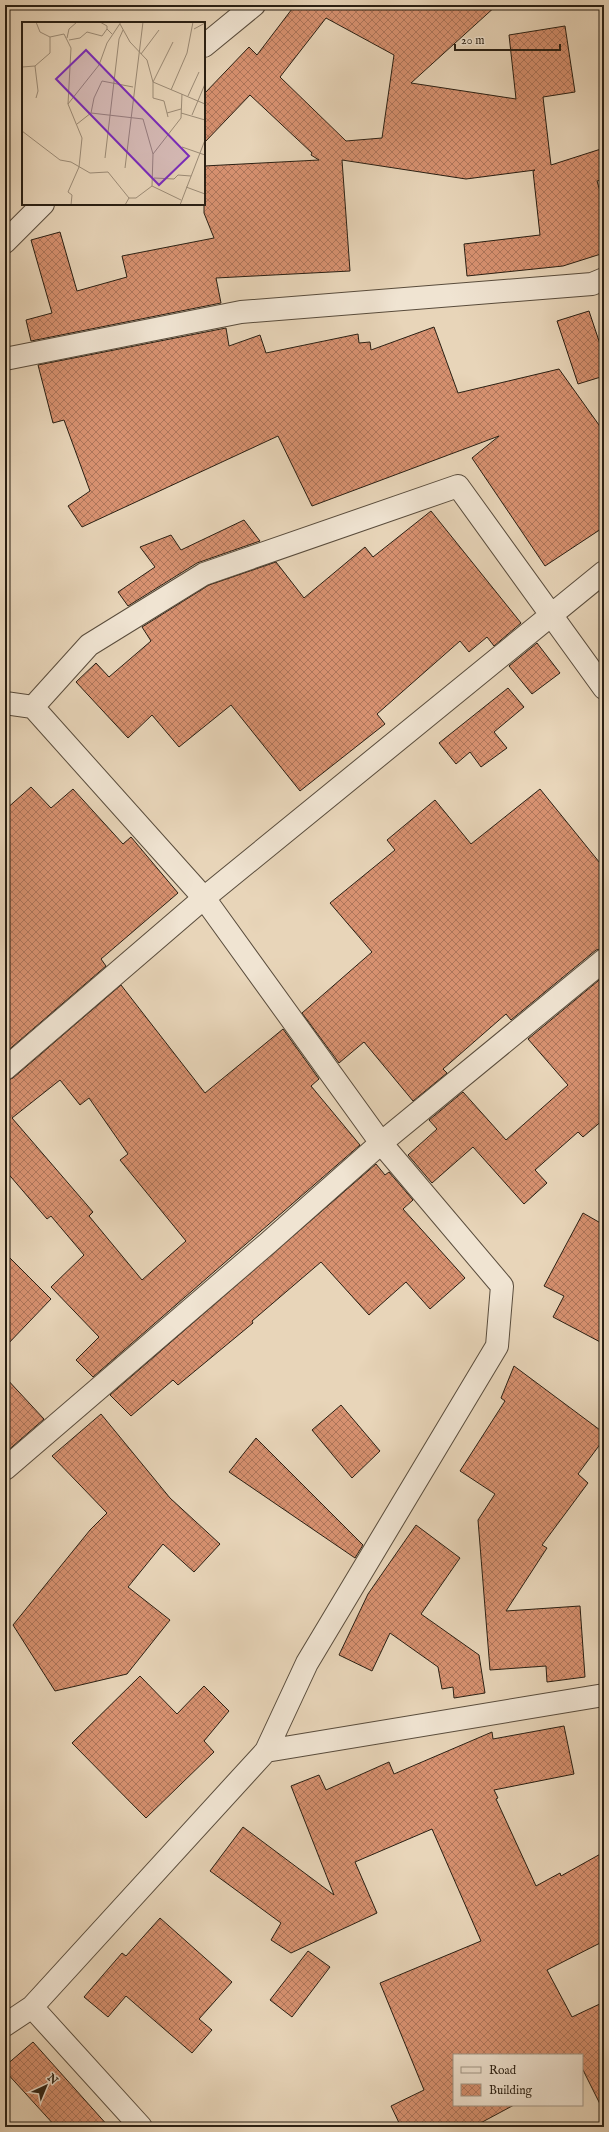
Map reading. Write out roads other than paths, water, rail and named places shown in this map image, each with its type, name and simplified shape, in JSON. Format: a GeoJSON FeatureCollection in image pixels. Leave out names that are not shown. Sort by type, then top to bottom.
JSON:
{"type":"FeatureCollection","features":[{"type":"Feature","properties":{"kind":"street"},"geometry":{"type":"LineString","coordinates":[[205,45],[254,5]]}},
{"type":"Feature","properties":{"kind":"street"},"geometry":{"type":"LineString","coordinates":[[5,242],[42,205]]}},
{"type":"Feature","properties":{"kind":"street"},"geometry":{"type":"LineString","coordinates":[[5,359],[241,312],[592,284],[604,279]]}},
{"type":"Feature","properties":{"kind":"street"},"geometry":{"type":"LineString","coordinates":[[33,707],[89,645],[204,574],[458,486],[604,688]]}},
{"type":"Feature","properties":{"kind":"street"},"geometry":{"type":"LineString","coordinates":[[5,1069],[204,898],[604,572]]}},
{"type":"Feature","properties":{"kind":"street"},"geometry":{"type":"LineString","coordinates":[[5,703],[33,707],[204,898],[381,1143],[502,1286],[497,1346],[307,1663],[266,1751],[32,2007],[5,2025]]}},
{"type":"Feature","properties":{"kind":"street"},"geometry":{"type":"LineString","coordinates":[[5,1469],[268,1243],[381,1143],[604,960]]}},
{"type":"Feature","properties":{"kind":"street"},"geometry":{"type":"LineString","coordinates":[[266,1751],[604,1696]]}},
{"type":"Feature","properties":{"kind":"street"},"geometry":{"type":"LineString","coordinates":[[32,2007],[141,2127]]}}]}
